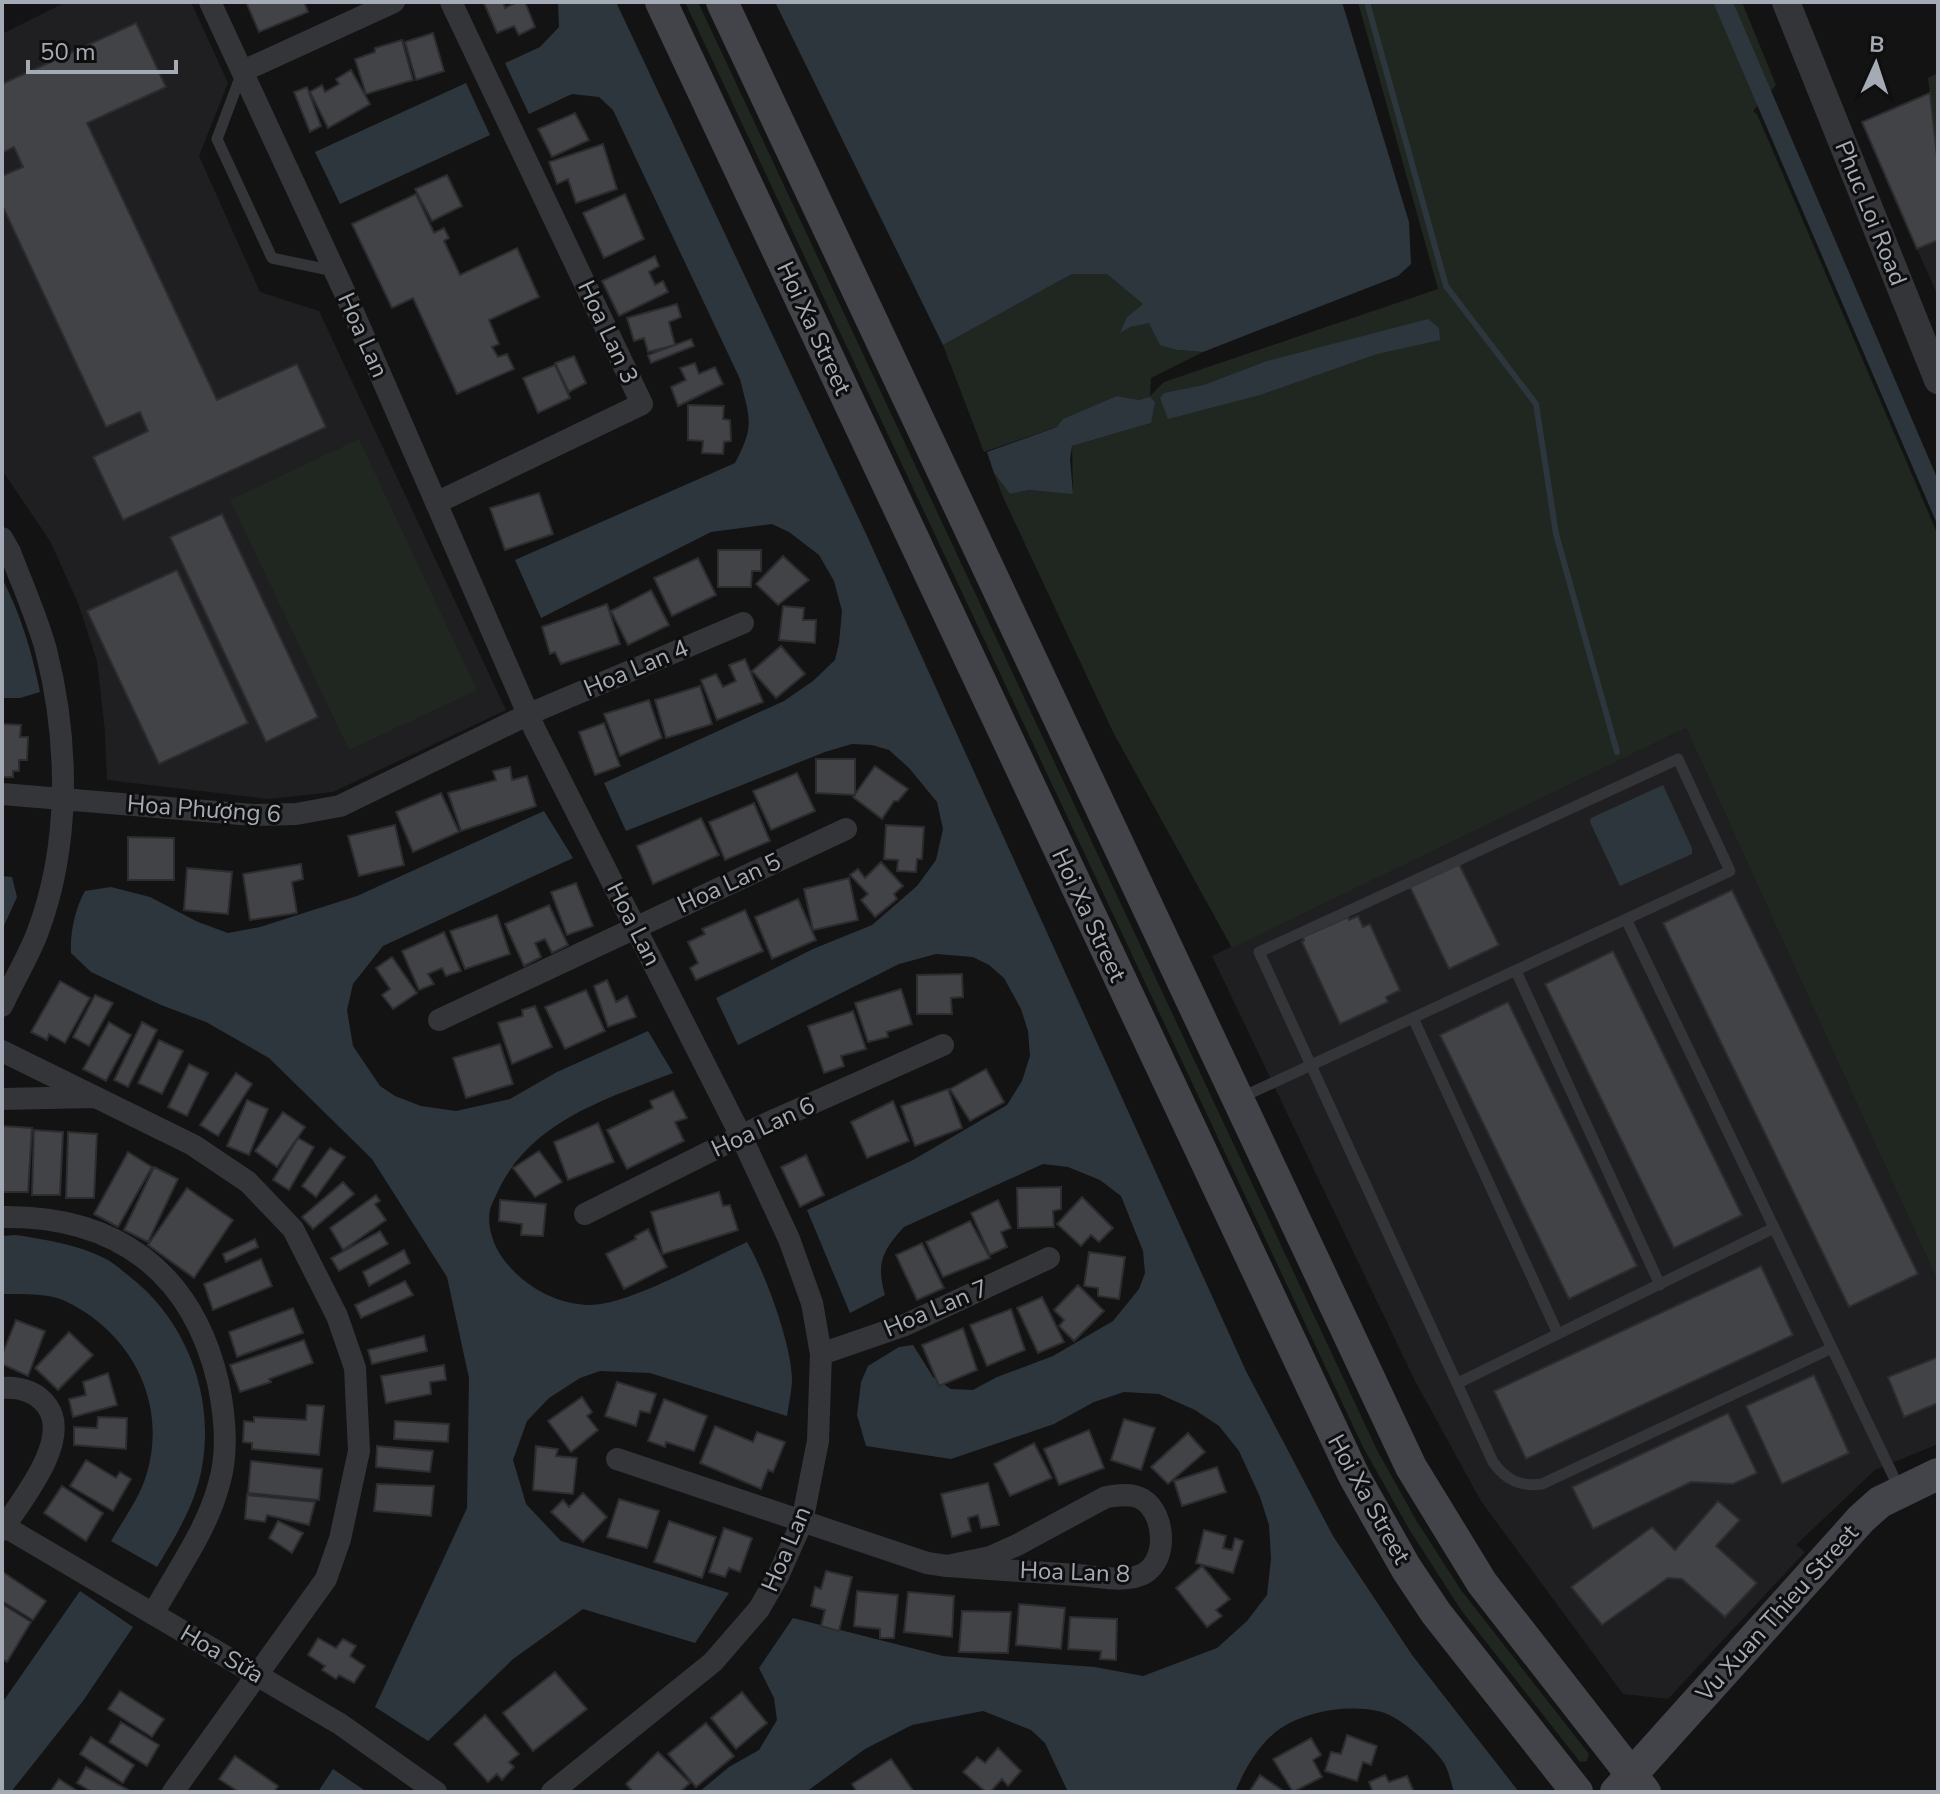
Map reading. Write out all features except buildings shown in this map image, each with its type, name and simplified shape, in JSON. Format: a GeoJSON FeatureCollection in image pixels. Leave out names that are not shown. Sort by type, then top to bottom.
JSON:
{"type":"FeatureCollection","features":[{"type":"Feature","properties":{"kind":"main road","name":"Hoi Xa Street"},"geometry":{"type":"LineString","coordinates":[[661,2],[1354,1476],[1406,1568],[1436,1613],[1577,1792]]}},
{"type":"Feature","properties":{"kind":"main road"},"geometry":{"type":"LineString","coordinates":[[722,2],[1390,1428],[1433,1506],[1482,1583],[1631,1786]]}},
{"type":"Feature","properties":{"kind":"main road","name":"Vu Xuan Thieu Street"},"geometry":{"type":"LineString","coordinates":[[1631,1786],[1861,1519],[1880,1502],[1938,1474]]}},
{"type":"Feature","properties":{"kind":"street","name":"Hoa Lan"},"geometry":{"type":"LineString","coordinates":[[210,2],[335,271],[529,714],[741,1136],[789,1239],[812,1303],[821,1354],[818,1441],[802,1522],[778,1576],[759,1609],[713,1662],[552,1792]]}},
{"type":"Feature","properties":{"kind":"street"},"geometry":{"type":"LineString","coordinates":[[243,71],[394,2]]}},
{"type":"Feature","properties":{"kind":"street","name":"Hoa Lan 3"},"geometry":{"type":"LineString","coordinates":[[436,503],[642,404],[451,2]]}},
{"type":"Feature","properties":{"kind":"street","name":"Phuc Loi Road"},"geometry":{"type":"LineString","coordinates":[[1786,2],[1938,380]]}},
{"type":"Feature","properties":{"kind":"street"},"geometry":{"type":"LineString","coordinates":[[2,538],[45,647],[60,713],[64,798],[55,867],[37,933],[2,1006]]}},
{"type":"Feature","properties":{"kind":"street","name":"Hoa Lan 4"},"geometry":{"type":"LineString","coordinates":[[529,714],[743,623]]}},
{"type":"Feature","properties":{"kind":"street","name":"Hoa Phượng 6"},"geometry":{"type":"LineString","coordinates":[[2,794],[253,815],[311,811],[340,806],[529,714]]}},
{"type":"Feature","properties":{"kind":"street","name":"Hoa Lan 5"},"geometry":{"type":"LineString","coordinates":[[439,1020],[846,829]]}},
{"type":"Feature","properties":{"kind":"street","name":"Hoa Lan 6"},"geometry":{"type":"LineString","coordinates":[[585,1214],[741,1136],[943,1045]]}},
{"type":"Feature","properties":{"kind":"street"},"geometry":{"type":"LineString","coordinates":[[2,1051],[193,1145],[248,1182],[293,1229],[337,1316],[355,1368],[359,1451],[340,1539],[326,1579],[173,1792]]}},
{"type":"Feature","properties":{"kind":"street"},"geometry":{"type":"LineString","coordinates":[[2,1099],[98,1097]]}},
{"type":"Feature","properties":{"kind":"street"},"geometry":{"type":"LineString","coordinates":[[2,1217],[55,1221],[99,1231],[143,1256],[172,1282],[195,1320],[213,1361],[223,1404],[225,1443],[219,1484],[201,1529],[153,1614]]}},
{"type":"Feature","properties":{"kind":"street","name":"Hoa Lan 7"},"geometry":{"type":"LineString","coordinates":[[821,1354],[905,1325],[1049,1258]]}},
{"type":"Feature","properties":{"kind":"street"},"geometry":{"type":"LineString","coordinates":[[2,1388],[16,1387],[40,1397],[51,1411],[56,1427],[48,1456],[3,1527]]}},
{"type":"Feature","properties":{"kind":"street","name":"Hoa Lan 8"},"geometry":{"type":"LineString","coordinates":[[617,1459],[927,1563],[947,1566],[1136,1577],[1155,1563],[1161,1552],[1161,1541],[1154,1512],[1147,1503],[1141,1498],[1120,1494],[1106,1497],[990,1557],[947,1566]]}},
{"type":"Feature","properties":{"kind":"street","name":"Hoa Sữa"},"geometry":{"type":"LineString","coordinates":[[3,1527],[340,1724],[436,1792]]}},
{"type":"Feature","properties":{"kind":"lane"},"geometry":{"type":"LineString","coordinates":[[243,71],[217,139],[272,258],[335,271]]}},
{"type":"Feature","properties":{"kind":"lane"},"geometry":{"type":"LineString","coordinates":[[1237,1100],[1312,1065],[1413,1018],[1516,971],[1730,871],[1678,759],[1259,952],[1312,1065],[1458,1383],[1500,1471],[1514,1482],[1531,1486],[1542,1484],[1832,1348]]}},
{"type":"Feature","properties":{"kind":"lane"},"geometry":{"type":"LineString","coordinates":[[1626,919],[1901,1491]]}},
{"type":"Feature","properties":{"kind":"lane"},"geometry":{"type":"LineString","coordinates":[[1516,971],[1660,1285]]}},
{"type":"Feature","properties":{"kind":"lane"},"geometry":{"type":"LineString","coordinates":[[1413,1018],[1558,1334]]}},
{"type":"Feature","properties":{"kind":"lane"},"geometry":{"type":"LineString","coordinates":[[1458,1383],[1774,1228]]}},
{"type":"Feature","properties":{"kind":"shaded area"},"geometry":{"type":"Polygon","coordinates":[[[66,2],[191,2],[228,83],[199,156],[260,292],[319,311],[506,710],[333,792],[268,799],[107,780],[97,661],[78,603],[50,541],[2,470],[2,34],[66,2]]]}},
{"type":"Feature","properties":{"kind":"shaded area"},"geometry":{"type":"Polygon","coordinates":[[[558,2],[616,2],[867,536],[1246,1371],[1333,1536],[1412,1655],[1519,1792],[1454,1792],[1444,1763],[1416,1733],[1382,1712],[1344,1709],[1317,1713],[1281,1728],[1254,1757],[1235,1792],[1068,1792],[1045,1743],[1031,1730],[983,1711],[912,1725],[865,1749],[806,1792],[699,1792],[729,1767],[759,1750],[777,1720],[774,1698],[759,1668],[793,1618],[943,1656],[1095,1667],[1143,1676],[1217,1648],[1247,1621],[1267,1595],[1271,1559],[1269,1525],[1239,1451],[1219,1426],[1195,1410],[1159,1394],[1124,1392],[1094,1402],[1054,1424],[951,1459],[866,1446],[857,1415],[861,1382],[868,1366],[899,1347],[913,1345],[933,1377],[951,1389],[973,1390],[997,1377],[1053,1356],[1113,1321],[1139,1289],[1145,1273],[1143,1251],[1121,1196],[1100,1180],[1068,1167],[1043,1164],[904,1227],[890,1243],[883,1258],[881,1274],[885,1295],[850,1313],[807,1210],[913,1160],[1007,1105],[1022,1081],[1030,1056],[1028,1031],[1021,1009],[1004,978],[989,965],[973,957],[936,954],[899,964],[738,1045],[716,998],[813,949],[872,925],[917,886],[936,860],[943,829],[937,802],[909,768],[889,750],[852,744],[825,752],[626,831],[604,783],[784,701],[813,681],[835,660],[842,611],[834,581],[819,555],[789,532],[772,524],[711,532],[541,618],[515,560],[735,463],[746,440],[749,422],[740,379],[613,110],[599,97],[572,94],[529,114],[505,63],[540,47],[559,27],[558,2]]]}},
{"type":"Feature","properties":{"kind":"shaded area"},"geometry":{"type":"Polygon","coordinates":[[[685,2],[698,2],[1377,1450],[1416,1520],[1461,1590],[1589,1754],[1587,1761],[1580,1762],[1461,1610],[1409,1529],[1363,1447],[685,2]]]}},
{"type":"Feature","properties":{"kind":"shaded area"},"geometry":{"type":"Polygon","coordinates":[[[775,2],[1342,2],[1409,222],[1411,264],[1398,276],[1203,352],[1160,345],[1149,323],[1130,327],[1120,333],[1127,317],[1143,304],[1107,274],[1072,274],[943,345],[775,2]]]}},
{"type":"Feature","properties":{"kind":"shaded area"},"geometry":{"type":"Polygon","coordinates":[[[1358,2],[1742,2],[1776,85],[1753,111],[1757,114],[1938,535],[1938,1282],[1686,728],[1232,948],[1113,732],[1003,497],[994,473],[1010,494],[1029,490],[1073,493],[1072,446],[1151,423],[1139,400],[1117,396],[1057,427],[984,452],[943,345],[1072,274],[1107,274],[1144,304],[1127,317],[1130,327],[1149,322],[1177,350],[1203,352],[1151,378],[1150,396],[1164,382],[1438,289],[1358,2]]]}},
{"type":"Feature","properties":{"kind":"shaded area"},"geometry":{"type":"Polygon","coordinates":[[[1713,2],[1733,2],[1938,480],[1938,526],[1713,2]]]}},
{"type":"Feature","properties":{"kind":"shaded area"},"geometry":{"type":"Polygon","coordinates":[[[1938,73],[1938,165],[1928,78],[1938,73]]]}},
{"type":"Feature","properties":{"kind":"shaded area"},"geometry":{"type":"Polygon","coordinates":[[[466,83],[490,135],[340,204],[315,152],[466,83]]]}},
{"type":"Feature","properties":{"kind":"shaded area"},"geometry":{"type":"Polygon","coordinates":[[[1938,240],[1938,296],[1917,249],[1938,240]]]}},
{"type":"Feature","properties":{"kind":"shaded area"},"geometry":{"type":"Polygon","coordinates":[[[1428,319],[1439,328],[1440,340],[1377,354],[1260,395],[1168,419],[1160,398],[1164,393],[1204,385],[1267,361],[1428,319]]]}},
{"type":"Feature","properties":{"kind":"shaded area"},"geometry":{"type":"Polygon","coordinates":[[[1117,396],[1139,400],[1150,397],[1155,402],[1151,423],[1072,446],[1073,494],[1029,490],[1010,494],[994,473],[987,452],[1057,427],[1063,419],[1117,396]]]}},
{"type":"Feature","properties":{"kind":"shaded area"},"geometry":{"type":"Polygon","coordinates":[[[359,439],[477,690],[349,750],[230,500],[359,439]]]}},
{"type":"Feature","properties":{"kind":"shaded area"},"geometry":{"type":"Polygon","coordinates":[[[2,578],[25,634],[40,692],[20,698],[2,698],[2,578]]]}},
{"type":"Feature","properties":{"kind":"shaded area"},"geometry":{"type":"Polygon","coordinates":[[[1686,728],[1938,1282],[1938,1444],[1875,1470],[1796,1545],[1805,1552],[1668,1699],[1623,1694],[1481,1501],[1415,1381],[1212,956],[1686,728]]]}},
{"type":"Feature","properties":{"kind":"shaded area"},"geometry":{"type":"Polygon","coordinates":[[[1663,785],[1692,854],[1620,886],[1590,822],[1591,818],[1663,785]]]}},
{"type":"Feature","properties":{"kind":"shaded area"},"geometry":{"type":"Polygon","coordinates":[[[544,811],[573,858],[383,946],[353,984],[347,1010],[353,1046],[380,1086],[395,1096],[421,1106],[456,1111],[510,1099],[557,1072],[648,1031],[673,1073],[572,1116],[528,1148],[511,1169],[491,1206],[489,1225],[493,1240],[509,1266],[526,1282],[555,1298],[589,1305],[646,1290],[747,1242],[769,1289],[782,1327],[791,1363],[791,1392],[787,1416],[650,1373],[600,1371],[580,1378],[549,1398],[527,1421],[513,1460],[526,1504],[561,1541],[729,1593],[695,1643],[583,1609],[513,1659],[428,1741],[375,1707],[467,1508],[469,1378],[447,1277],[372,1159],[269,1058],[206,1022],[91,972],[71,953],[72,929],[85,891],[111,887],[150,897],[198,922],[228,933],[260,927],[357,896],[544,811]]]}},
{"type":"Feature","properties":{"kind":"shaded area"},"geometry":{"type":"Polygon","coordinates":[[[2,876],[12,877],[17,897],[2,930],[2,876]]]}},
{"type":"Feature","properties":{"kind":"shaded area"},"geometry":{"type":"Polygon","coordinates":[[[16,1235],[72,1246],[114,1264],[149,1294],[166,1314],[192,1361],[204,1413],[202,1467],[190,1506],[157,1567],[111,1541],[143,1485],[152,1449],[148,1396],[139,1372],[108,1330],[87,1313],[56,1298],[2,1294],[2,1236],[16,1235]]]}},
{"type":"Feature","properties":{"kind":"shaded area"},"geometry":{"type":"Polygon","coordinates":[[[80,1591],[133,1627],[83,1701],[11,1792],[2,1792],[2,1703],[80,1591]]]}},
{"type":"Feature","properties":{"kind":"shaded area"},"geometry":{"type":"Polygon","coordinates":[[[333,1769],[367,1792],[318,1792],[333,1769]]]}},
{"type":"Feature","properties":{"kind":"waterway"},"geometry":{"type":"LineString","coordinates":[[1367,2],[1446,286],[1536,404],[1556,534],[1617,752]]}}]}
